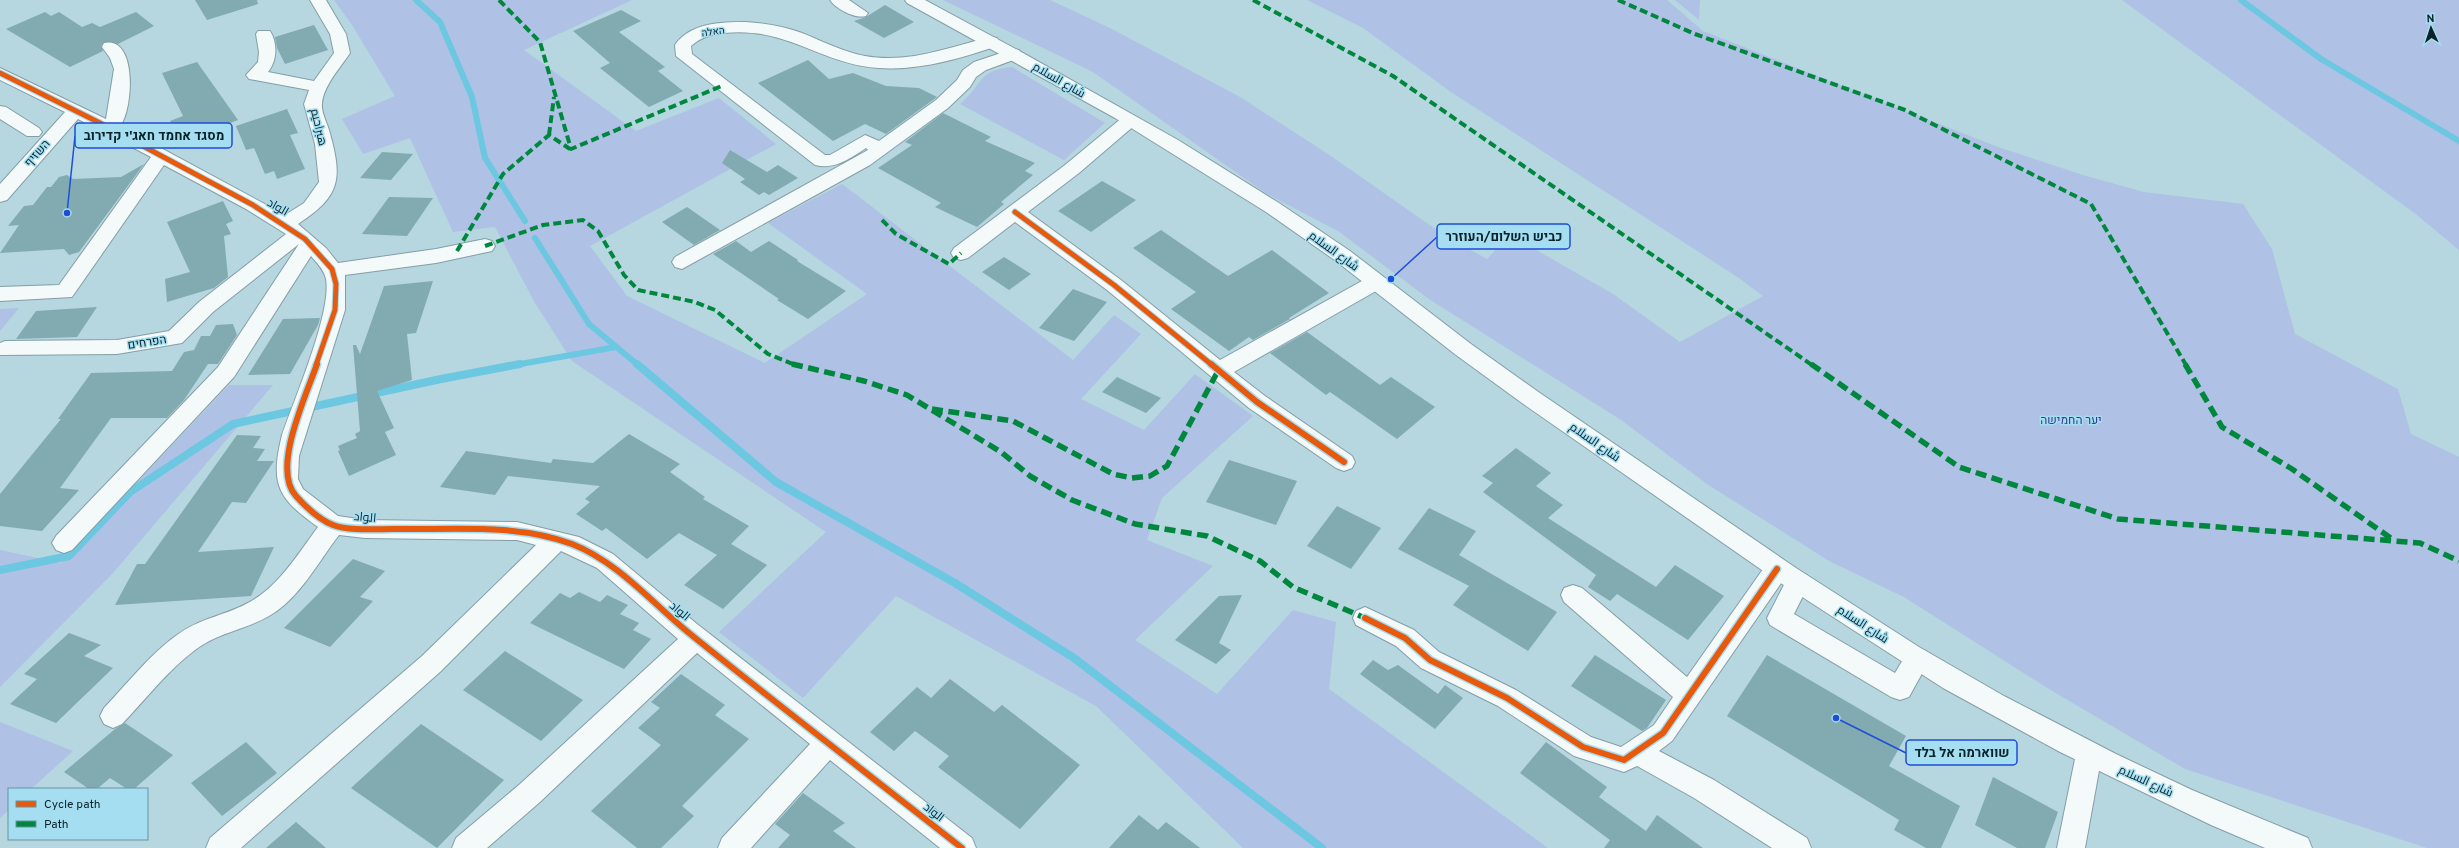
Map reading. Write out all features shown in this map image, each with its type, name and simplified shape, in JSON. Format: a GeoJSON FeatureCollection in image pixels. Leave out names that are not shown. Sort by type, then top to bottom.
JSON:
{"type":"FeatureCollection","features":[{"type":"Feature","properties":{"kind":"street","name":"هبراحيم"},"geometry":{"type":"LineString","coordinates":[[297,234],[311,207],[325,190],[328,182],[324,144],[313,104],[319,87],[342,53],[338,34],[318,0]]}},
{"type":"Feature","properties":{"kind":"street"},"geometry":{"type":"LineString","coordinates":[[838,0],[860,12]]}},
{"type":"Feature","properties":{"kind":"street","name":"شارع السلام"},"geometry":{"type":"LineString","coordinates":[[913,0],[1013,54],[1129,121],[1275,209],[1324,242],[1483,364],[1777,569],[1917,659],[1997,705],[2090,754],[2191,802],[2298,848]]}},
{"type":"Feature","properties":{"kind":"street","name":"האלה"},"geometry":{"type":"LineString","coordinates":[[881,149],[865,141],[834,160],[820,161],[684,56],[682,45],[686,39],[705,30],[719,28],[782,32],[840,56],[879,63],[904,62],[950,55],[991,42]]}},
{"type":"Feature","properties":{"kind":"street"},"geometry":{"type":"LineString","coordinates":[[264,34],[268,54],[266,64],[255,75],[319,87]]}},
{"type":"Feature","properties":{"kind":"street"},"geometry":{"type":"LineString","coordinates":[[108,128],[117,118],[122,69],[118,57],[110,47]]}},
{"type":"Feature","properties":{"kind":"street"},"geometry":{"type":"LineString","coordinates":[[682,262],[864,161],[942,104],[964,83],[969,74],[980,66],[1013,54]]}},
{"type":"Feature","properties":{"kind":"street","name":"الواد"},"geometry":{"type":"LineString","coordinates":[[0,72],[162,155],[297,234],[321,255],[333,270],[337,291],[335,310],[293,435],[287,479],[295,495],[314,512],[333,525],[365,529],[517,531],[557,540],[605,561],[696,638],[962,848]]}},
{"type":"Feature","properties":{"kind":"street","name":"השזיף"},"geometry":{"type":"LineString","coordinates":[[0,196],[76,110]]}},
{"type":"Feature","properties":{"kind":"street"},"geometry":{"type":"LineString","coordinates":[[0,111],[33,132]]}},
{"type":"Feature","properties":{"kind":"street"},"geometry":{"type":"LineString","coordinates":[[961,253],[1129,121]]}},
{"type":"Feature","properties":{"kind":"street"},"geometry":{"type":"LineString","coordinates":[[0,294],[65,292],[162,155]]}},
{"type":"Feature","properties":{"kind":"street"},"geometry":{"type":"LineString","coordinates":[[1015,212],[1114,285],[1257,402],[1344,462]]}},
{"type":"Feature","properties":{"kind":"street"},"geometry":{"type":"LineString","coordinates":[[64,543],[218,382],[297,234]]}},
{"type":"Feature","properties":{"kind":"street","name":"הפרחים"},"geometry":{"type":"LineString","coordinates":[[5,350],[117,347],[174,338],[185,330],[206,307],[297,234]]}},
{"type":"Feature","properties":{"kind":"street"},"geometry":{"type":"LineString","coordinates":[[333,270],[436,256],[485,246]]}},
{"type":"Feature","properties":{"kind":"street"},"geometry":{"type":"LineString","coordinates":[[1218,371],[1376,282]]}},
{"type":"Feature","properties":{"kind":"street"},"geometry":{"type":"LineString","coordinates":[[113,716],[176,650],[199,634],[254,614],[270,602],[281,592],[333,525]]}},
{"type":"Feature","properties":{"kind":"street"},"geometry":{"type":"LineString","coordinates":[[220,848],[431,664],[557,540]]}},
{"type":"Feature","properties":{"kind":"street"},"geometry":{"type":"LineString","coordinates":[[1365,618],[1405,638],[1430,660],[1507,698],[1583,747],[1624,760],[1663,733],[1777,569]]}},
{"type":"Feature","properties":{"kind":"street"},"geometry":{"type":"LineString","coordinates":[[1798,582],[1779,618],[1900,689],[1917,659]]}},
{"type":"Feature","properties":{"kind":"street"},"geometry":{"type":"LineString","coordinates":[[1573,595],[1690,695]]}},
{"type":"Feature","properties":{"kind":"street"},"geometry":{"type":"LineString","coordinates":[[466,848],[530,793],[696,638]]}},
{"type":"Feature","properties":{"kind":"street"},"geometry":{"type":"LineString","coordinates":[[732,848],[829,743]]}},
{"type":"Feature","properties":{"kind":"street"},"geometry":{"type":"LineString","coordinates":[[1636,752],[1704,789],[1797,848]]}},
{"type":"Feature","properties":{"kind":"street"},"geometry":{"type":"LineString","coordinates":[[2071,848],[2090,754]]}},
{"type":"Feature","properties":{"kind":"green space"},"geometry":{"type":"Polygon","coordinates":[[[334,0],[632,0],[524,50],[636,131],[719,98],[776,144],[590,246],[627,296],[765,363],[867,294],[768,223],[842,184],[1073,360],[1114,315],[1141,334],[1081,399],[1144,430],[1195,374],[1253,416],[1162,498],[1147,540],[1213,566],[1135,640],[1217,694],[1293,610],[1336,622],[1329,689],[1548,848],[1243,848],[1096,706],[896,596],[803,698],[719,632],[826,532],[572,361],[535,303],[495,227],[453,232],[410,138],[363,154],[342,119],[395,96],[352,25],[334,0]]]}},
{"type":"Feature","properties":{"kind":"green space","name":"יער החמישה"},"geometry":{"type":"Polygon","coordinates":[[[943,0],[1050,0],[1112,29],[1240,97],[1328,154],[1444,235],[1487,259],[1510,235],[1613,294],[1680,342],[1763,296],[1739,278],[1451,92],[1363,28],[1307,0],[1667,0],[1703,31],[1998,147],[2086,176],[2144,192],[2243,204],[2272,249],[2295,334],[2398,389],[2411,434],[2459,457],[2459,848],[2427,848],[2185,769],[2049,689],[1904,597],[1829,561],[1707,484],[1621,420],[1429,299],[1338,231],[1267,194],[1093,72],[943,0]]]}},
{"type":"Feature","properties":{"kind":"green space"},"geometry":{"type":"Polygon","coordinates":[[[1675,0],[1700,0],[1699,20],[1675,0]]]}},
{"type":"Feature","properties":{"kind":"green space"},"geometry":{"type":"Polygon","coordinates":[[[2122,0],[2459,0],[2459,250],[2417,215],[2122,0]]]}},
{"type":"Feature","properties":{"kind":"green space"},"geometry":{"type":"Polygon","coordinates":[[[1012,67],[1105,123],[1064,160],[960,104],[968,97],[986,75],[1000,69],[1012,67]]]}},
{"type":"Feature","properties":{"kind":"green space"},"geometry":{"type":"Polygon","coordinates":[[[19,308],[0,331],[0,309],[19,308]]]}},
{"type":"Feature","properties":{"kind":"green space"},"geometry":{"type":"Polygon","coordinates":[[[229,385],[273,385],[113,573],[0,687],[0,550],[61,563],[229,385]]]}},
{"type":"Feature","properties":{"kind":"green space"},"geometry":{"type":"Polygon","coordinates":[[[0,722],[73,751],[32,788],[8,788],[8,811],[0,818],[0,722]]]}},
{"type":"Feature","properties":{"kind":"building"},"geometry":{"type":"Polygon","coordinates":[[[195,0],[257,0],[258,4],[207,20],[195,0]]]}},
{"type":"Feature","properties":{"kind":"building"},"geometry":{"type":"Polygon","coordinates":[[[885,5],[914,22],[884,38],[854,21],[866,17],[885,5]]]}},
{"type":"Feature","properties":{"kind":"building"},"geometry":{"type":"Polygon","coordinates":[[[621,10],[641,21],[619,32],[665,67],[658,71],[683,91],[649,107],[600,68],[610,63],[573,31],[621,10]]]}},
{"type":"Feature","properties":{"kind":"building"},"geometry":{"type":"Polygon","coordinates":[[[45,12],[51,16],[59,12],[82,27],[92,23],[100,27],[136,12],[154,26],[118,44],[104,42],[101,46],[103,51],[70,67],[6,29],[45,12]]]}},
{"type":"Feature","properties":{"kind":"building"},"geometry":{"type":"Polygon","coordinates":[[[314,25],[328,50],[285,64],[277,48],[275,37],[314,25]]]}},
{"type":"Feature","properties":{"kind":"building"},"geometry":{"type":"Polygon","coordinates":[[[808,60],[829,79],[853,73],[886,86],[919,88],[937,97],[886,134],[865,124],[833,141],[758,83],[808,60]]]}},
{"type":"Feature","properties":{"kind":"building"},"geometry":{"type":"Polygon","coordinates":[[[197,62],[238,120],[183,141],[170,121],[183,116],[162,73],[197,62]]]}},
{"type":"Feature","properties":{"kind":"building"},"geometry":{"type":"Polygon","coordinates":[[[287,109],[298,133],[290,135],[305,169],[277,179],[274,171],[265,174],[254,148],[246,150],[236,126],[287,109]]]}},
{"type":"Feature","properties":{"kind":"building"},"geometry":{"type":"Polygon","coordinates":[[[943,113],[991,137],[985,141],[1035,163],[1025,171],[1033,175],[1001,202],[1004,204],[977,227],[935,207],[941,203],[878,168],[912,145],[905,142],[943,113]]]}},
{"type":"Feature","properties":{"kind":"building"},"geometry":{"type":"Polygon","coordinates":[[[730,150],[767,172],[778,165],[798,178],[769,195],[764,192],[759,195],[740,182],[745,179],[722,163],[730,150]]]}},
{"type":"Feature","properties":{"kind":"building"},"geometry":{"type":"Polygon","coordinates":[[[382,152],[413,154],[391,180],[360,178],[382,152]]]}},
{"type":"Feature","properties":{"kind":"building"},"geometry":{"type":"Polygon","coordinates":[[[144,164],[79,252],[69,255],[64,249],[0,253],[19,225],[8,226],[24,206],[33,205],[47,187],[51,187],[59,177],[67,175],[73,179],[121,177],[144,164]]]}},
{"type":"Feature","properties":{"kind":"building"},"geometry":{"type":"Polygon","coordinates":[[[1102,181],[1136,200],[1091,232],[1058,211],[1102,181]]]}},
{"type":"Feature","properties":{"kind":"building"},"geometry":{"type":"Polygon","coordinates":[[[389,197],[433,198],[407,236],[362,234],[389,197]]]}},
{"type":"Feature","properties":{"kind":"building"},"geometry":{"type":"Polygon","coordinates":[[[223,201],[233,221],[226,224],[231,234],[224,236],[228,277],[214,288],[167,302],[165,279],[190,272],[167,222],[223,201]]]}},
{"type":"Feature","properties":{"kind":"building"},"geometry":{"type":"Polygon","coordinates":[[[687,207],[720,230],[694,245],[662,222],[687,207]]]}},
{"type":"Feature","properties":{"kind":"building"},"geometry":{"type":"Polygon","coordinates":[[[1161,230],[1228,276],[1272,250],[1329,293],[1289,318],[1290,319],[1253,340],[1249,337],[1229,351],[1171,309],[1196,292],[1133,248],[1161,230]]]}},
{"type":"Feature","properties":{"kind":"building"},"geometry":{"type":"Polygon","coordinates":[[[736,241],[751,252],[769,241],[798,260],[797,261],[846,291],[808,319],[777,300],[779,299],[713,254],[736,241]]]}},
{"type":"Feature","properties":{"kind":"building"},"geometry":{"type":"Polygon","coordinates":[[[1004,257],[1031,274],[1009,290],[982,272],[1004,257]]]}},
{"type":"Feature","properties":{"kind":"building"},"geometry":{"type":"Polygon","coordinates":[[[433,281],[416,333],[407,334],[412,380],[377,391],[394,428],[385,432],[396,455],[349,476],[338,451],[340,450],[338,446],[357,438],[355,434],[360,431],[353,345],[356,345],[360,354],[384,286],[433,281]]]}},
{"type":"Feature","properties":{"kind":"building"},"geometry":{"type":"Polygon","coordinates":[[[1073,289],[1107,302],[1074,341],[1039,328],[1073,289]]]}},
{"type":"Feature","properties":{"kind":"building"},"geometry":{"type":"Polygon","coordinates":[[[97,307],[77,337],[16,339],[36,311],[97,307]]]}},
{"type":"Feature","properties":{"kind":"building"},"geometry":{"type":"Polygon","coordinates":[[[320,318],[318,325],[290,374],[248,375],[283,319],[320,318]]]}},
{"type":"Feature","properties":{"kind":"building"},"geometry":{"type":"Polygon","coordinates":[[[233,324],[237,335],[218,364],[208,364],[184,400],[167,418],[111,418],[60,488],[79,490],[42,531],[0,526],[0,494],[61,419],[58,419],[91,373],[172,371],[184,352],[194,350],[201,336],[210,336],[216,325],[233,324]]]}},
{"type":"Feature","properties":{"kind":"building"},"geometry":{"type":"Polygon","coordinates":[[[1307,332],[1380,385],[1391,377],[1435,407],[1397,439],[1330,392],[1326,395],[1270,353],[1307,332]]]}},
{"type":"Feature","properties":{"kind":"building"},"geometry":{"type":"Polygon","coordinates":[[[1117,377],[1161,398],[1146,413],[1102,392],[1117,377]]]}},
{"type":"Feature","properties":{"kind":"building"},"geometry":{"type":"Polygon","coordinates":[[[629,434],[680,464],[670,472],[705,497],[703,499],[749,526],[731,544],[767,565],[723,609],[684,585],[717,555],[679,533],[647,559],[606,528],[602,531],[576,514],[590,502],[585,499],[600,486],[508,476],[495,495],[440,487],[466,451],[551,463],[553,459],[593,463],[629,434]]]}},
{"type":"Feature","properties":{"kind":"building"},"geometry":{"type":"Polygon","coordinates":[[[237,435],[261,436],[253,448],[265,449],[257,461],[274,461],[246,503],[232,502],[198,552],[274,547],[251,596],[115,605],[137,564],[145,564],[237,435]]]}},
{"type":"Feature","properties":{"kind":"building"},"geometry":{"type":"Polygon","coordinates":[[[1516,448],[1551,473],[1536,486],[1563,505],[1548,518],[1656,587],[1675,565],[1724,596],[1688,640],[1617,594],[1610,601],[1588,587],[1596,575],[1483,492],[1493,483],[1482,476],[1516,448]]]}},
{"type":"Feature","properties":{"kind":"building"},"geometry":{"type":"Polygon","coordinates":[[[1229,460],[1297,481],[1276,525],[1206,502],[1229,460]]]}},
{"type":"Feature","properties":{"kind":"building"},"geometry":{"type":"Polygon","coordinates":[[[1337,506],[1381,528],[1351,569],[1307,546],[1337,506]]]}},
{"type":"Feature","properties":{"kind":"building"},"geometry":{"type":"Polygon","coordinates":[[[1429,508],[1476,531],[1459,555],[1557,612],[1528,651],[1453,605],[1469,586],[1398,549],[1429,508]]]}},
{"type":"Feature","properties":{"kind":"building"},"geometry":{"type":"Polygon","coordinates":[[[353,559],[385,571],[360,597],[373,601],[330,647],[284,628],[353,559]]]}},
{"type":"Feature","properties":{"kind":"building"},"geometry":{"type":"Polygon","coordinates":[[[579,592],[600,602],[607,595],[628,605],[620,614],[639,623],[633,630],[651,639],[624,669],[530,623],[560,593],[570,598],[579,592]]]}},
{"type":"Feature","properties":{"kind":"building"},"geometry":{"type":"Polygon","coordinates":[[[1242,595],[1219,643],[1231,650],[1216,664],[1175,640],[1219,596],[1242,595]]]}},
{"type":"Feature","properties":{"kind":"building"},"geometry":{"type":"Polygon","coordinates":[[[69,633],[101,645],[84,656],[113,668],[56,723],[10,704],[37,679],[24,674],[69,633]]]}},
{"type":"Feature","properties":{"kind":"building"},"geometry":{"type":"Polygon","coordinates":[[[505,651],[583,700],[541,741],[463,690],[505,651]]]}},
{"type":"Feature","properties":{"kind":"building"},"geometry":{"type":"Polygon","coordinates":[[[1595,655],[1666,700],[1647,728],[1642,731],[1571,686],[1595,655]]]}},
{"type":"Feature","properties":{"kind":"building"},"geometry":{"type":"Polygon","coordinates":[[[1767,655],[1906,736],[1889,766],[1960,806],[1941,848],[1926,848],[1894,830],[1899,820],[1727,716],[1767,655]]]}},
{"type":"Feature","properties":{"kind":"building"},"geometry":{"type":"Polygon","coordinates":[[[1373,660],[1388,670],[1398,665],[1438,694],[1445,685],[1463,698],[1435,729],[1360,674],[1373,660]]]}},
{"type":"Feature","properties":{"kind":"building"},"geometry":{"type":"Polygon","coordinates":[[[681,674],[725,705],[715,715],[749,739],[682,806],[694,816],[661,848],[637,848],[591,811],[661,745],[638,728],[660,708],[651,702],[681,674]]]}},
{"type":"Feature","properties":{"kind":"building"},"geometry":{"type":"Polygon","coordinates":[[[950,679],[994,712],[1002,705],[1080,765],[1020,829],[938,767],[949,756],[915,731],[894,751],[870,732],[917,687],[931,698],[950,679]]]}},
{"type":"Feature","properties":{"kind":"building"},"geometry":{"type":"Polygon","coordinates":[[[125,723],[173,755],[135,788],[125,788],[110,778],[98,788],[88,788],[64,772],[115,729],[125,723]]]}},
{"type":"Feature","properties":{"kind":"building"},"geometry":{"type":"Polygon","coordinates":[[[421,724],[504,780],[437,848],[351,788],[421,724]]]}},
{"type":"Feature","properties":{"kind":"building"},"geometry":{"type":"Polygon","coordinates":[[[246,742],[277,773],[222,816],[191,783],[246,742]]]}},
{"type":"Feature","properties":{"kind":"building"},"geometry":{"type":"Polygon","coordinates":[[[1546,742],[1607,787],[1599,797],[1646,831],[1657,815],[1703,848],[1604,848],[1610,840],[1520,773],[1546,742]]]}},
{"type":"Feature","properties":{"kind":"building"},"geometry":{"type":"Polygon","coordinates":[[[1993,777],[2058,812],[2045,848],[2017,848],[1975,825],[1993,777]]]}},
{"type":"Feature","properties":{"kind":"building"},"geometry":{"type":"Polygon","coordinates":[[[803,793],[845,823],[833,831],[856,848],[778,848],[790,835],[775,824],[803,793]]]}},
{"type":"Feature","properties":{"kind":"building"},"geometry":{"type":"Polygon","coordinates":[[[1139,815],[1158,830],[1166,822],[1200,848],[1109,848],[1139,815]]]}},
{"type":"Feature","properties":{"kind":"building"},"geometry":{"type":"Polygon","coordinates":[[[296,822],[326,848],[266,848],[296,822]]]}},
{"type":"Feature","properties":{"kind":"waterway"},"geometry":{"type":"LineString","coordinates":[[416,0],[440,22],[472,97],[485,158],[525,221]]}},
{"type":"Feature","properties":{"kind":"waterway"},"geometry":{"type":"LineString","coordinates":[[2241,0],[2321,59],[2459,141]]}},
{"type":"Feature","properties":{"kind":"waterway"},"geometry":{"type":"LineString","coordinates":[[535,238],[589,324],[638,365]]}},
{"type":"Feature","properties":{"kind":"waterway"},"geometry":{"type":"LineString","coordinates":[[515,365],[616,347]]}},
{"type":"Feature","properties":{"kind":"waterway"},"geometry":{"type":"LineString","coordinates":[[0,570],[69,556],[130,492],[233,424],[441,379],[520,364]]}},
{"type":"Feature","properties":{"kind":"waterway"},"geometry":{"type":"LineString","coordinates":[[637,364],[776,482],[955,583],[1074,658],[1322,848]]}},
{"type":"Feature","properties":{"kind":"marked path"},"geometry":{"type":"LineString","coordinates":[[499,0],[540,42],[571,149],[724,85]]}},
{"type":"Feature","properties":{"kind":"marked path"},"geometry":{"type":"LineString","coordinates":[[1253,0],[1393,76],[1959,467],[2118,519],[2420,543],[2459,561]]}},
{"type":"Feature","properties":{"kind":"marked path"},"geometry":{"type":"LineString","coordinates":[[1618,0],[1695,34],[1905,110],[2091,204],[2222,427],[2292,469],[2395,541]]}},
{"type":"Feature","properties":{"kind":"marked path"},"geometry":{"type":"LineString","coordinates":[[549,135],[554,97]]}},
{"type":"Feature","properties":{"kind":"marked path"},"geometry":{"type":"LineString","coordinates":[[457,251],[503,174],[549,135],[570,149]]}},
{"type":"Feature","properties":{"kind":"marked path"},"geometry":{"type":"LineString","coordinates":[[485,246],[543,225],[583,220],[598,231],[624,275],[638,290],[665,297],[695,302],[715,310],[768,354],[796,366],[864,381],[907,395],[1001,452],[1030,476],[1072,500],[1135,524],[1207,536],[1260,561],[1293,587],[1365,618]]}},
{"type":"Feature","properties":{"kind":"marked path"},"geometry":{"type":"LineString","coordinates":[[882,220],[896,234],[949,264],[961,253]]}},
{"type":"Feature","properties":{"kind":"marked path"},"geometry":{"type":"LineString","coordinates":[[932,409],[1013,421],[1113,474],[1132,478],[1150,476],[1167,466],[1218,371]]}},
{"type":"Feature","properties":{"kind":"cycle path"},"geometry":{"type":"LineString","coordinates":[[0,73],[125,136],[271,215],[289,226],[305,239],[320,253],[332,269],[336,278],[335,310],[293,435],[288,456],[287,479],[295,495],[314,512],[333,525],[365,529],[517,531],[571,544],[605,561],[688,632],[962,848]]}},
{"type":"Feature","properties":{"kind":"cycle path"},"geometry":{"type":"LineString","coordinates":[[1015,212],[1114,285],[1257,402],[1344,462]]}},
{"type":"Feature","properties":{"kind":"cycle path"},"geometry":{"type":"LineString","coordinates":[[1365,618],[1405,638],[1430,660],[1507,698],[1583,747],[1624,760],[1663,733],[1777,569]]}},
{"type":"Feature","properties":{"kind":"place","name":"מסגד אחמד חאג'י קדירוב"},"geometry":{"type":"Point","coordinates":[67,213]}},
{"type":"Feature","properties":{"kind":"place","name":"כביש השלום/העוזרר"},"geometry":{"type":"Point","coordinates":[1391,279]}},
{"type":"Feature","properties":{"kind":"place","name":"שווארמה אל בלד"},"geometry":{"type":"Point","coordinates":[1836,718]}}]}
